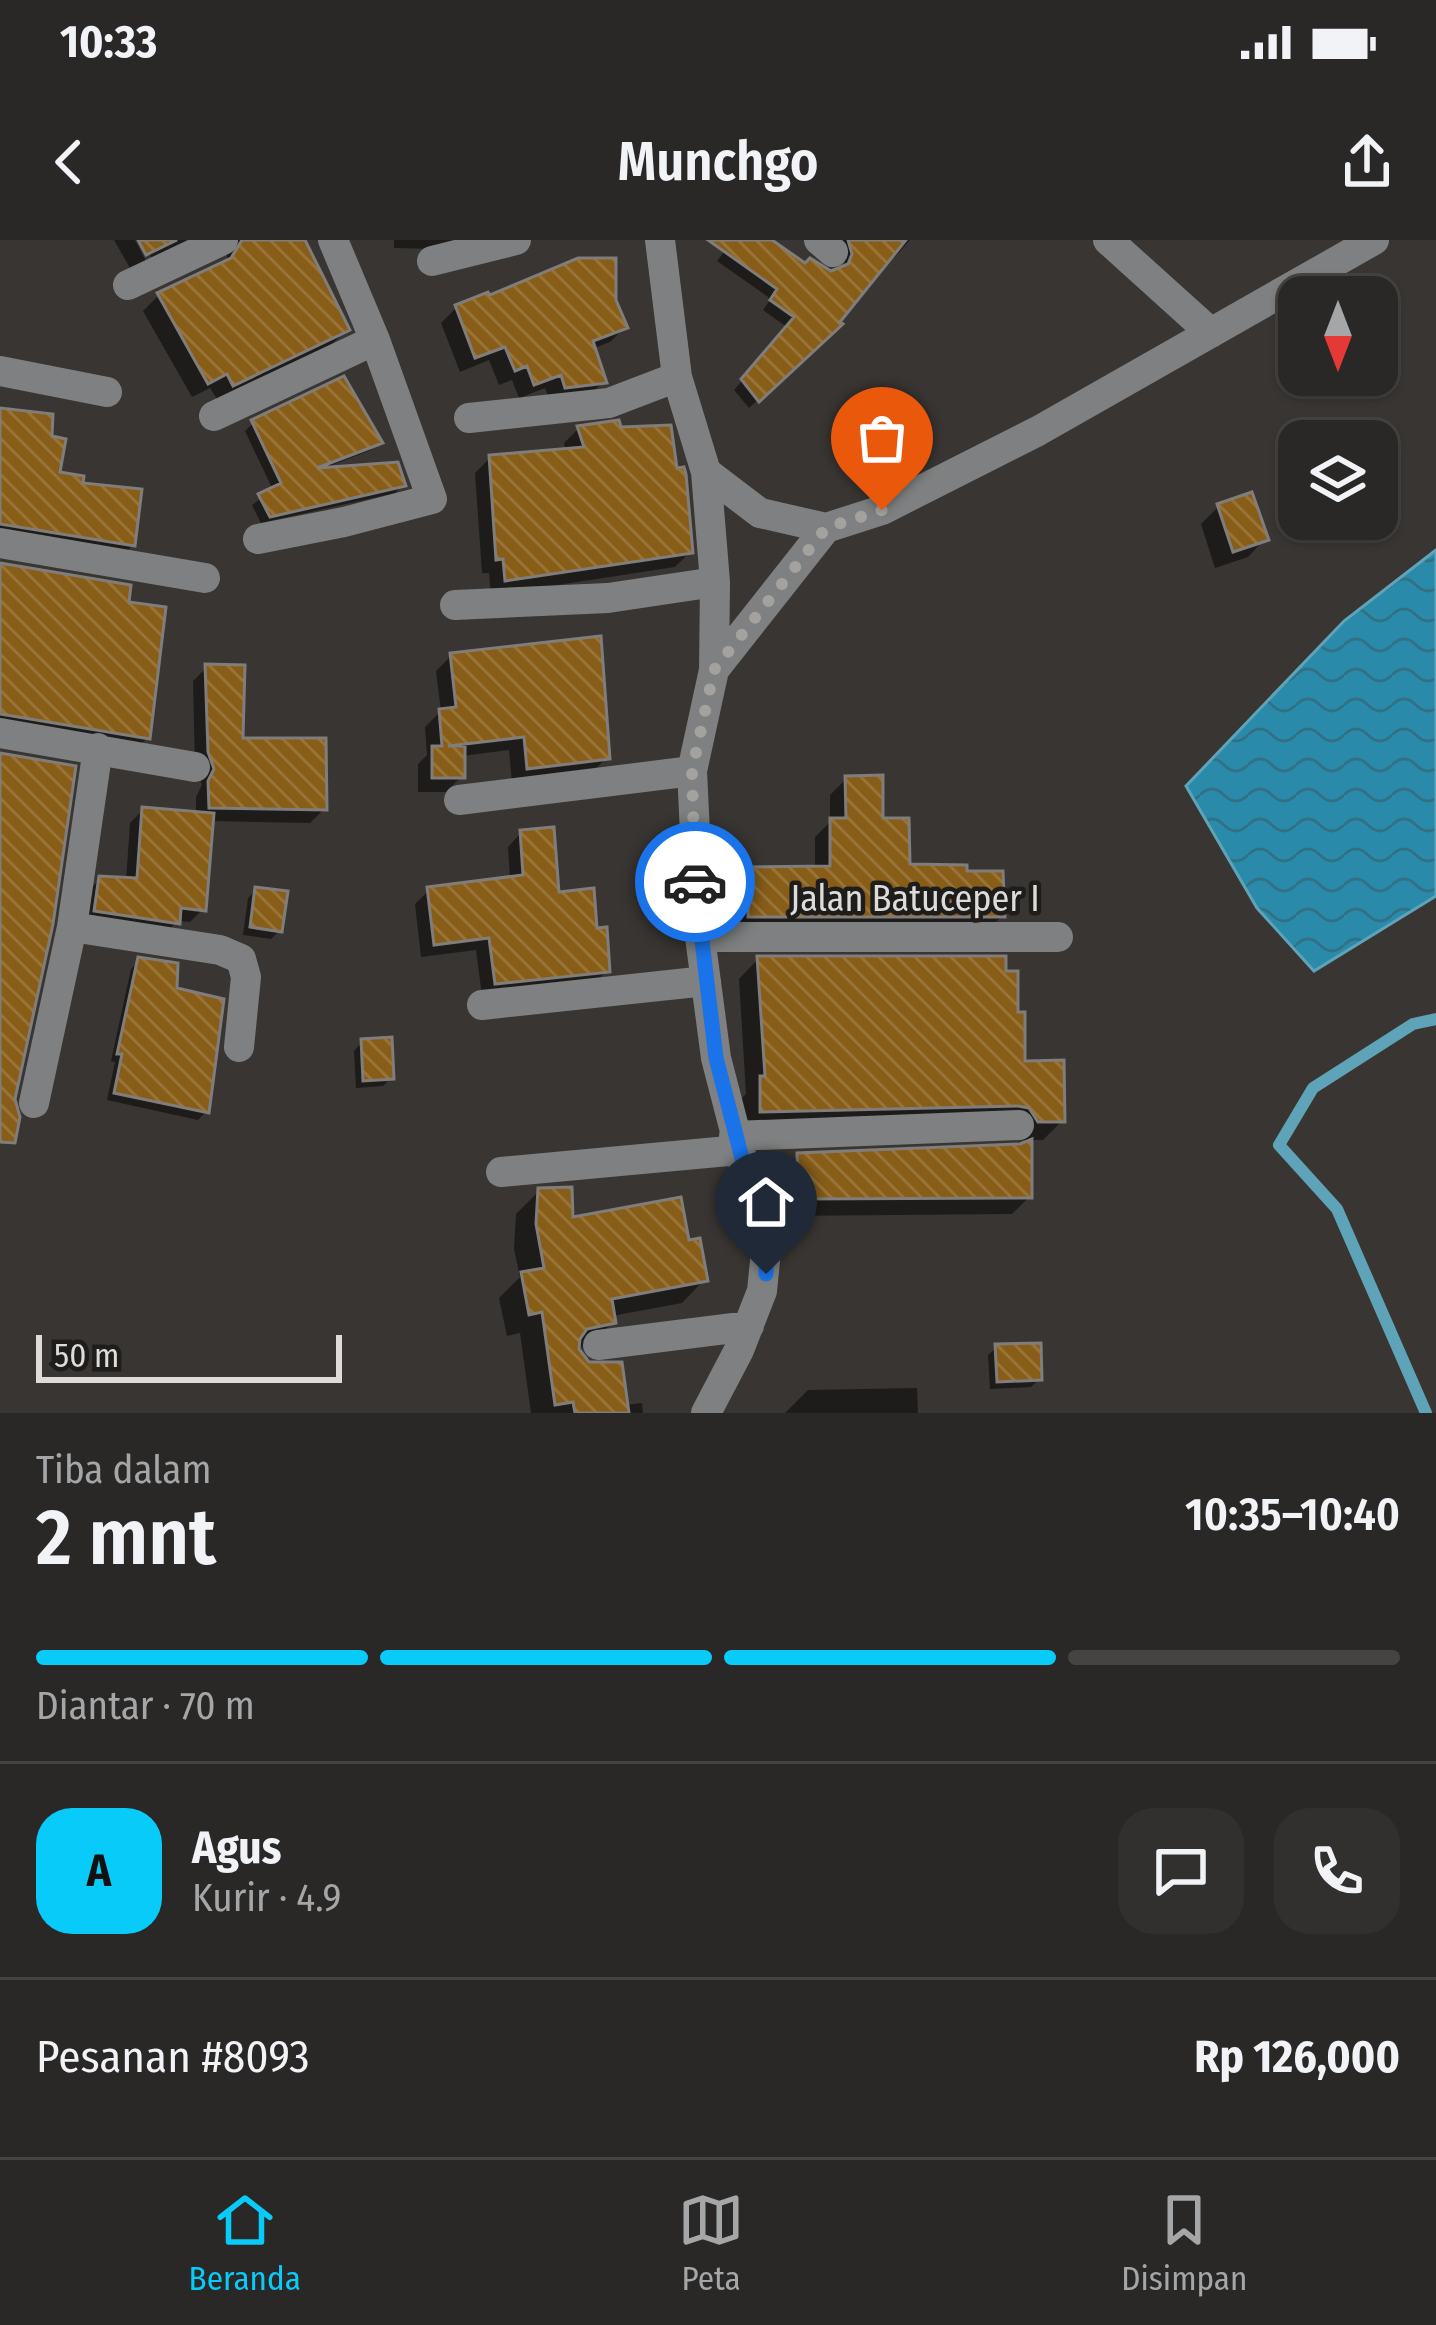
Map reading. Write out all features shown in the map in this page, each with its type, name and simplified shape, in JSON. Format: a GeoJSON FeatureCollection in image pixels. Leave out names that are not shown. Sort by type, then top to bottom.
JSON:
{"type":"FeatureCollection","features":[{"type":"Feature","properties":{"kind":"street"},"geometry":{"type":"LineString","coordinates":[[128,285],[223,240]]}},
{"type":"Feature","properties":{"kind":"street"},"geometry":{"type":"LineString","coordinates":[[258,538],[432,500],[375,340],[333,240]]}},
{"type":"Feature","properties":{"kind":"street"},"geometry":{"type":"LineString","coordinates":[[432,261],[516,240]]}},
{"type":"Feature","properties":{"kind":"street"},"geometry":{"type":"LineString","coordinates":[[660,240],[677,376],[706,472],[715,582],[714,670],[692,771],[700,938],[716,1058],[766,1251],[762,1291],[706,1413]]}},
{"type":"Feature","properties":{"kind":"street"},"geometry":{"type":"LineString","coordinates":[[1108,240],[1210,333]]}},
{"type":"Feature","properties":{"kind":"street"},"geometry":{"type":"LineString","coordinates":[[706,472],[760,513],[826,528],[882,510],[1038,430],[1374,240]]}},
{"type":"Feature","properties":{"kind":"street"},"geometry":{"type":"LineString","coordinates":[[214,416],[375,340]]}},
{"type":"Feature","properties":{"kind":"street"},"geometry":{"type":"LineString","coordinates":[[0,371],[107,392]]}},
{"type":"Feature","properties":{"kind":"street"},"geometry":{"type":"LineString","coordinates":[[469,418],[609,403],[677,376]]}},
{"type":"Feature","properties":{"kind":"street"},"geometry":{"type":"LineString","coordinates":[[714,670],[826,528]]}},
{"type":"Feature","properties":{"kind":"street"},"geometry":{"type":"LineString","coordinates":[[0,542],[205,578]]}},
{"type":"Feature","properties":{"kind":"street"},"geometry":{"type":"LineString","coordinates":[[455,605],[608,598],[715,582]]}},
{"type":"Feature","properties":{"kind":"street"},"geometry":{"type":"LineString","coordinates":[[0,733],[195,767]]}},
{"type":"Feature","properties":{"kind":"street"},"geometry":{"type":"LineString","coordinates":[[34,1103],[72,927],[98,748]]}},
{"type":"Feature","properties":{"kind":"street"},"geometry":{"type":"LineString","coordinates":[[459,800],[692,771]]}},
{"type":"Feature","properties":{"kind":"street"},"geometry":{"type":"LineString","coordinates":[[72,927],[220,950],[241,959],[246,977],[239,1047]]}},
{"type":"Feature","properties":{"kind":"street","name":"Jalan Batuceper I"},"geometry":{"type":"LineString","coordinates":[[700,938],[1058,937]]}},
{"type":"Feature","properties":{"kind":"street"},"geometry":{"type":"LineString","coordinates":[[482,1005],[706,981]]}},
{"type":"Feature","properties":{"kind":"street"},"geometry":{"type":"LineString","coordinates":[[501,1172],[736,1143],[1019,1125]]}},
{"type":"Feature","properties":{"kind":"street"},"geometry":{"type":"LineString","coordinates":[[598,1345],[749,1326]]}},
{"type":"Feature","properties":{"kind":"water"},"geometry":{"type":"Polygon","coordinates":[[[1436,550],[1436,896],[1314,971],[1257,908],[1186,786],[1344,621],[1436,550]]]}},
{"type":"Feature","properties":{"kind":"building"},"geometry":{"type":"Polygon","coordinates":[[[138,240],[177,240],[146,255],[138,240]]]}},
{"type":"Feature","properties":{"kind":"building"},"geometry":{"type":"Polygon","coordinates":[[[242,240],[305,240],[350,330],[233,386],[227,374],[208,384],[157,293],[231,258],[242,240]]]}},
{"type":"Feature","properties":{"kind":"building"},"geometry":{"type":"Polygon","coordinates":[[[708,240],[772,240],[805,263],[810,258],[831,271],[848,264],[852,254],[848,240],[906,240],[840,322],[843,324],[759,402],[741,379],[794,317],[770,300],[777,289],[708,240]]]}},
{"type":"Feature","properties":{"kind":"building"},"geometry":{"type":"Polygon","coordinates":[[[578,258],[616,258],[616,300],[628,328],[593,341],[607,383],[565,388],[561,375],[534,385],[527,366],[515,371],[505,347],[475,358],[455,305],[578,258]]]}},
{"type":"Feature","properties":{"kind":"building"},"geometry":{"type":"Polygon","coordinates":[[[344,376],[383,443],[317,468],[398,462],[406,486],[270,517],[258,494],[281,483],[251,420],[344,376]]]}},
{"type":"Feature","properties":{"kind":"building"},"geometry":{"type":"Polygon","coordinates":[[[0,408],[53,414],[52,436],[66,439],[60,472],[84,476],[83,483],[142,489],[135,546],[0,524],[0,408]]]}},
{"type":"Feature","properties":{"kind":"building"},"geometry":{"type":"Polygon","coordinates":[[[619,420],[621,427],[671,425],[677,468],[684,467],[686,474],[693,553],[505,581],[503,559],[496,560],[489,455],[584,447],[577,426],[619,420]]]}},
{"type":"Feature","properties":{"kind":"building"},"geometry":{"type":"Polygon","coordinates":[[[1252,492],[1269,540],[1233,552],[1217,504],[1252,492]]]}},
{"type":"Feature","properties":{"kind":"building"},"geometry":{"type":"Polygon","coordinates":[[[0,563],[131,585],[129,602],[166,607],[150,739],[0,714],[0,563]]]}},
{"type":"Feature","properties":{"kind":"building"},"geometry":{"type":"Polygon","coordinates":[[[601,636],[610,759],[527,769],[524,737],[448,746],[465,746],[465,778],[432,778],[432,746],[442,746],[439,709],[456,707],[450,653],[601,636]]]}},
{"type":"Feature","properties":{"kind":"building"},"geometry":{"type":"Polygon","coordinates":[[[205,664],[245,665],[243,738],[326,738],[327,810],[209,808],[208,781],[214,769],[208,752],[205,664]]]}},
{"type":"Feature","properties":{"kind":"building"},"geometry":{"type":"Polygon","coordinates":[[[0,753],[76,766],[53,924],[15,1099],[20,1117],[15,1143],[0,1142],[0,753]]]}},
{"type":"Feature","properties":{"kind":"building"},"geometry":{"type":"Polygon","coordinates":[[[883,775],[883,818],[909,818],[910,864],[1003,871],[1005,917],[748,917],[748,867],[830,866],[830,818],[846,818],[845,776],[883,775]]]}},
{"type":"Feature","properties":{"kind":"building"},"geometry":{"type":"Polygon","coordinates":[[[142,807],[214,813],[206,911],[181,908],[180,924],[94,911],[99,876],[137,878],[142,807]]]}},
{"type":"Feature","properties":{"kind":"building"},"geometry":{"type":"Polygon","coordinates":[[[554,827],[559,892],[594,888],[597,928],[607,927],[610,972],[495,984],[489,938],[434,945],[427,887],[523,875],[520,830],[554,827]]]}},
{"type":"Feature","properties":{"kind":"building"},"geometry":{"type":"Polygon","coordinates":[[[255,887],[288,891],[282,932],[250,927],[255,887]]]}},
{"type":"Feature","properties":{"kind":"building"},"geometry":{"type":"Polygon","coordinates":[[[757,956],[1006,956],[1006,971],[1018,971],[1018,1012],[1025,1012],[1025,1061],[1064,1060],[1065,1122],[1038,1122],[1029,1108],[1018,1106],[760,1112],[760,1076],[765,1076],[757,956]]]}},
{"type":"Feature","properties":{"kind":"building"},"geometry":{"type":"Polygon","coordinates":[[[138,957],[178,963],[177,988],[224,999],[209,1113],[114,1093],[122,1054],[117,1054],[138,957]]]}},
{"type":"Feature","properties":{"kind":"building"},"geometry":{"type":"Polygon","coordinates":[[[392,1037],[394,1079],[363,1081],[361,1039],[392,1037]]]}},
{"type":"Feature","properties":{"kind":"building"},"geometry":{"type":"Polygon","coordinates":[[[1032,1139],[1032,1198],[798,1199],[797,1153],[1020,1144],[1032,1139]]]}},
{"type":"Feature","properties":{"kind":"building"},"geometry":{"type":"Polygon","coordinates":[[[572,1187],[573,1217],[681,1197],[689,1240],[700,1238],[708,1281],[612,1299],[616,1323],[587,1329],[580,1339],[579,1349],[589,1362],[622,1362],[629,1413],[575,1413],[573,1402],[555,1405],[542,1312],[529,1315],[521,1272],[544,1268],[536,1224],[538,1188],[572,1187]]]}},
{"type":"Feature","properties":{"kind":"building"},"geometry":{"type":"Polygon","coordinates":[[[1041,1343],[1042,1380],[997,1382],[995,1344],[1041,1343]]]}},
{"type":"Feature","properties":{"kind":"waterway"},"geometry":{"type":"LineString","coordinates":[[1426,1413],[1337,1209],[1279,1145],[1313,1088],[1413,1024],[1436,1019]]}},
{"type":"Feature","properties":{"kind":"way so far"},"geometry":{"type":"LineString","coordinates":[[695,882],[692,771],[714,670],[826,528],[882,510]]}},
{"type":"Feature","properties":{"kind":"route"},"geometry":{"type":"LineString","coordinates":[[695,882],[716,1058],[766,1251],[766,1274]]}}]}
